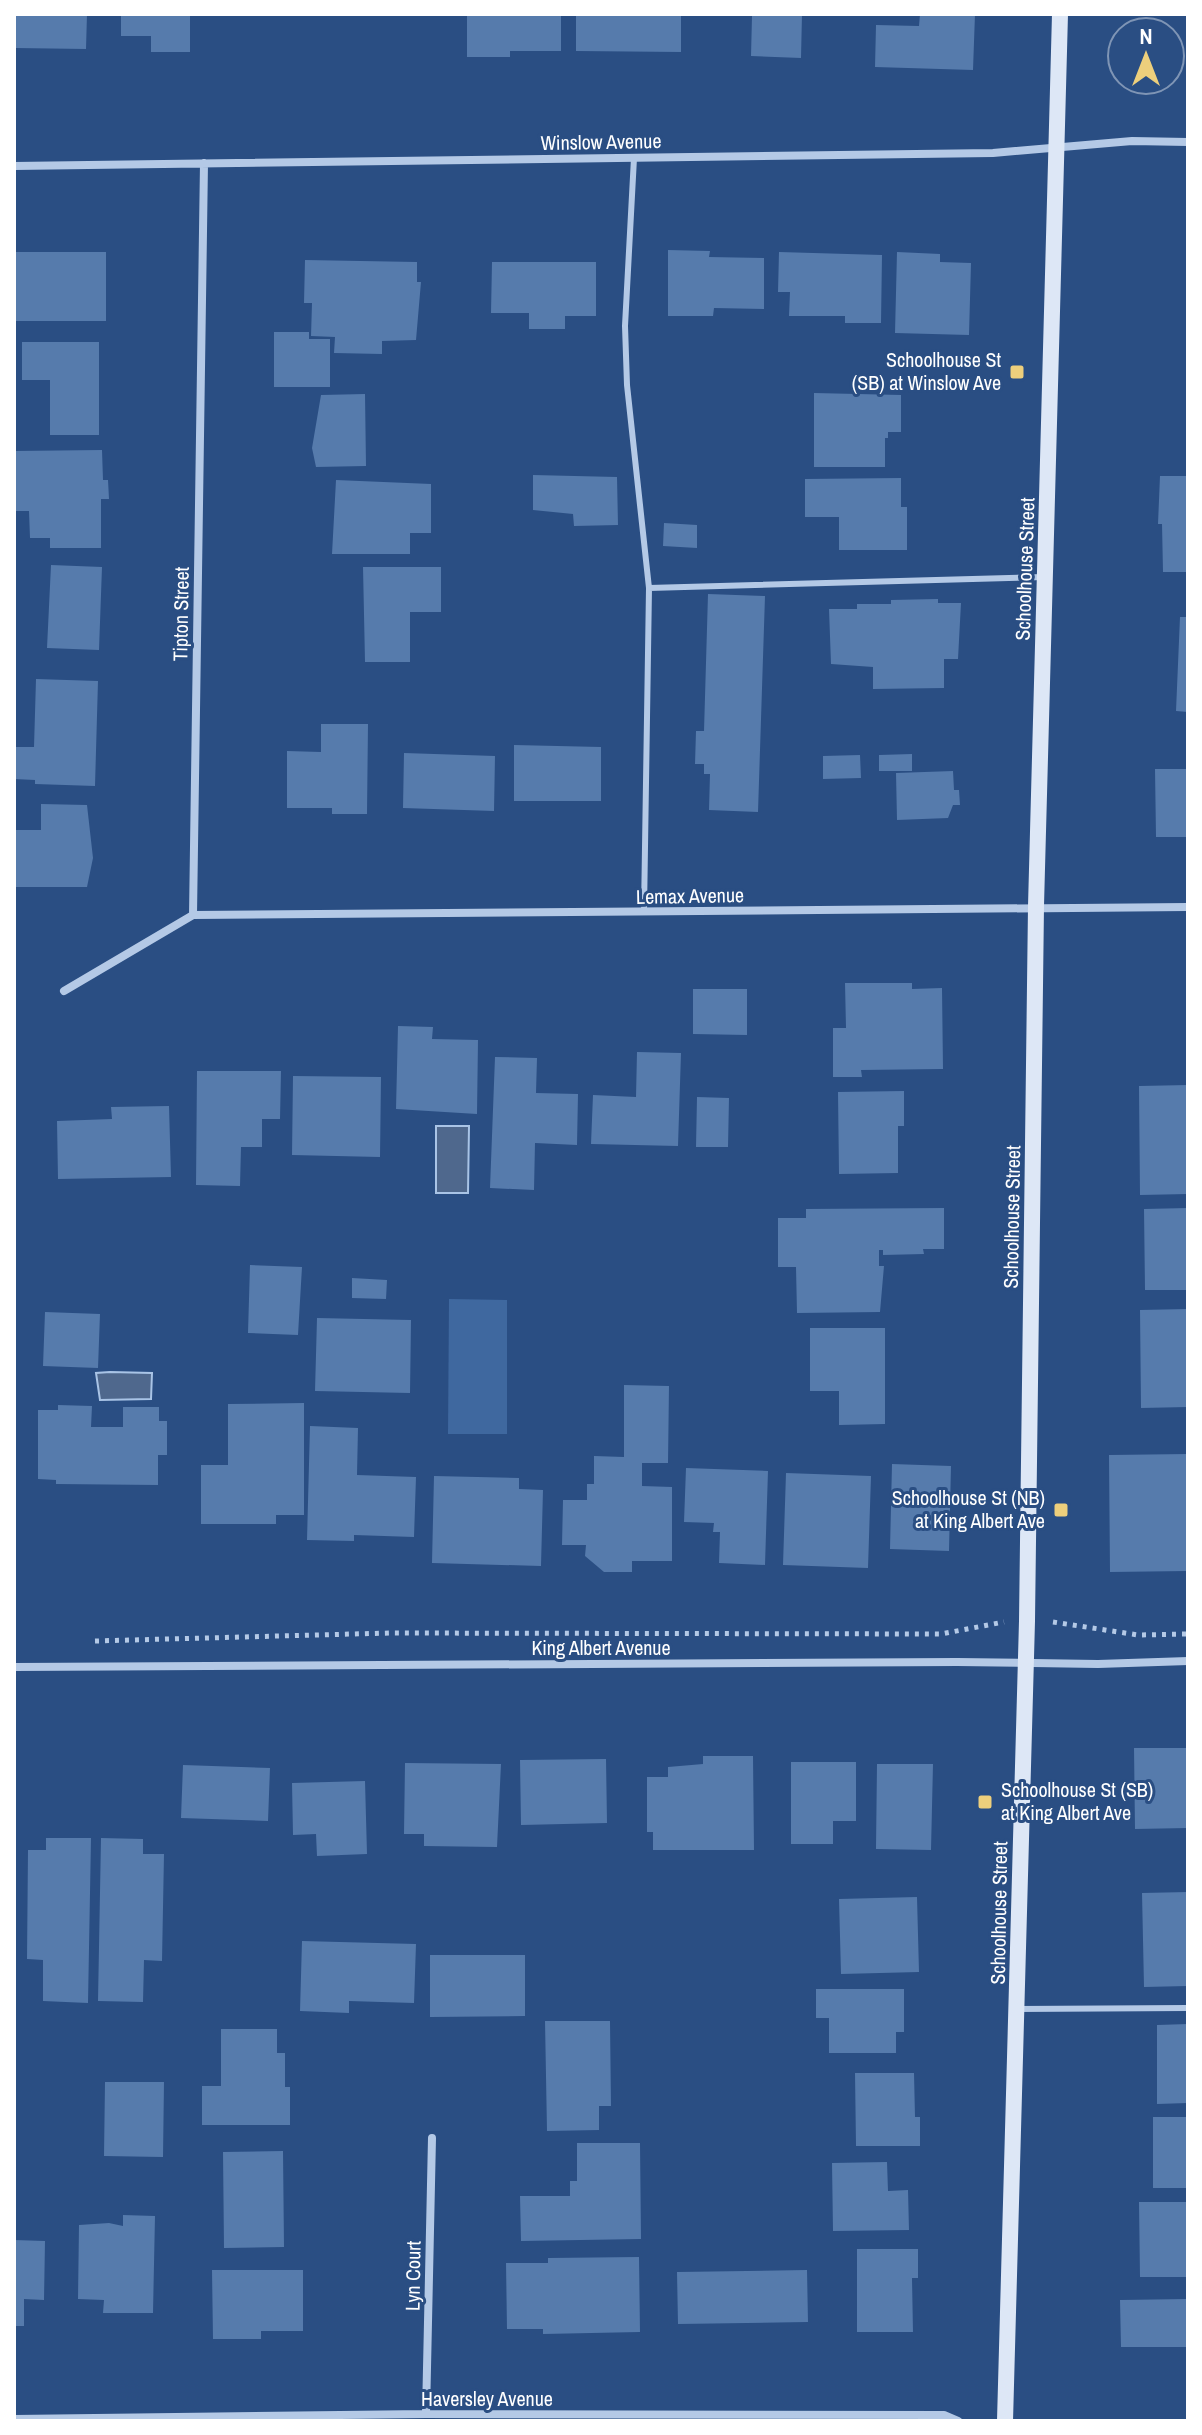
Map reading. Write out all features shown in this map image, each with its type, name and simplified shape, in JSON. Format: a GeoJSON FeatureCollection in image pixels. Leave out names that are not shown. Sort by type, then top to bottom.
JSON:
{"type":"FeatureCollection","features":[{"type":"Feature","properties":{"kind":"street","name":"Schoolhouse Street"},"geometry":{"type":"LineString","coordinates":[[1005,2421],[1025,1662],[1036,906],[1060,14]]}},
{"type":"Feature","properties":{"kind":"street","name":"Winslow Avenue"},"geometry":{"type":"LineString","coordinates":[[14,166],[1057,150],[1132,141],[1188,142]]}},
{"type":"Feature","properties":{"kind":"street","name":"Tipton Street"},"geometry":{"type":"LineString","coordinates":[[193,915],[204,163]]}},
{"type":"Feature","properties":{"kind":"street","name":"Lemax Avenue"},"geometry":{"type":"LineString","coordinates":[[193,915],[1188,907]]}},
{"type":"Feature","properties":{"kind":"street"},"geometry":{"type":"LineString","coordinates":[[64,991],[193,915]]}},
{"type":"Feature","properties":{"kind":"street","name":"King Albert Avenue"},"geometry":{"type":"LineString","coordinates":[[14,1667],[1188,1661]]}},
{"type":"Feature","properties":{"kind":"street","name":"Lyn Court"},"geometry":{"type":"LineString","coordinates":[[426,2414],[432,2138]]}},
{"type":"Feature","properties":{"kind":"street","name":"Haversley Avenue"},"geometry":{"type":"LineString","coordinates":[[14,2419],[426,2414],[944,2415],[958,2421]]}},
{"type":"Feature","properties":{"kind":"lane"},"geometry":{"type":"LineString","coordinates":[[634,158],[625,326],[627,385],[649,588],[644,912]]}},
{"type":"Feature","properties":{"kind":"lane"},"geometry":{"type":"LineString","coordinates":[[649,588],[1045,576]]}},
{"type":"Feature","properties":{"kind":"lane"},"geometry":{"type":"LineString","coordinates":[[1017,2009],[1188,2008]]}},
{"type":"Feature","properties":{"kind":"path"},"geometry":{"type":"LineString","coordinates":[[92,1641],[390,1633],[941,1634],[998,1622]]}},
{"type":"Feature","properties":{"kind":"path"},"geometry":{"type":"LineString","coordinates":[[1067,1622],[1138,1635],[1188,1634]]}},
{"type":"Feature","properties":{"kind":"shaded area"},"geometry":{"type":"Polygon","coordinates":[[[436,1126],[469,1126],[468,1193],[436,1193],[436,1126]]]}},
{"type":"Feature","properties":{"kind":"shaded area"},"geometry":{"type":"Polygon","coordinates":[[[449,1299],[507,1300],[507,1434],[448,1434],[449,1299]]]}},
{"type":"Feature","properties":{"kind":"shaded area"},"geometry":{"type":"Polygon","coordinates":[[[96,1373],[152,1373],[151,1399],[100,1400],[96,1373]]]}},
{"type":"Feature","properties":{"kind":"building"},"geometry":{"type":"Polygon","coordinates":[[[16,14],[87,14],[86,49],[15,48],[16,14]]]}},
{"type":"Feature","properties":{"kind":"building"},"geometry":{"type":"Polygon","coordinates":[[[121,14],[190,14],[190,52],[151,52],[151,36],[121,36],[121,14]]]}},
{"type":"Feature","properties":{"kind":"building"},"geometry":{"type":"Polygon","coordinates":[[[467,14],[561,14],[561,51],[510,51],[510,57],[467,57],[467,14]]]}},
{"type":"Feature","properties":{"kind":"building"},"geometry":{"type":"Polygon","coordinates":[[[576,14],[681,14],[681,52],[576,51],[576,14]]]}},
{"type":"Feature","properties":{"kind":"building"},"geometry":{"type":"Polygon","coordinates":[[[802,14],[801,58],[751,56],[752,16],[802,14]]]}},
{"type":"Feature","properties":{"kind":"building"},"geometry":{"type":"Polygon","coordinates":[[[920,14],[975,14],[973,70],[875,67],[876,25],[919,26],[920,14]]]}},
{"type":"Feature","properties":{"kind":"building"},"geometry":{"type":"Polygon","coordinates":[[[668,250],[710,251],[709,257],[764,258],[764,309],[714,308],[713,316],[668,316],[668,250]]]}},
{"type":"Feature","properties":{"kind":"building"},"geometry":{"type":"Polygon","coordinates":[[[14,252],[106,252],[106,321],[14,321],[14,252]]]}},
{"type":"Feature","properties":{"kind":"building"},"geometry":{"type":"Polygon","coordinates":[[[779,252],[882,255],[881,323],[845,323],[845,316],[789,316],[790,292],[778,292],[779,252]]]}},
{"type":"Feature","properties":{"kind":"building"},"geometry":{"type":"Polygon","coordinates":[[[897,252],[940,254],[940,262],[971,263],[969,335],[895,333],[897,252]]]}},
{"type":"Feature","properties":{"kind":"building"},"geometry":{"type":"Polygon","coordinates":[[[305,260],[417,262],[417,282],[421,282],[416,340],[382,341],[382,354],[334,353],[335,337],[311,336],[312,303],[304,303],[305,260]]]}},
{"type":"Feature","properties":{"kind":"building"},"geometry":{"type":"Polygon","coordinates":[[[492,262],[596,262],[596,316],[565,316],[565,329],[529,329],[529,313],[491,313],[492,262]]]}},
{"type":"Feature","properties":{"kind":"building"},"geometry":{"type":"Polygon","coordinates":[[[274,332],[309,332],[309,339],[330,339],[330,387],[274,387],[274,332]]]}},
{"type":"Feature","properties":{"kind":"building"},"geometry":{"type":"Polygon","coordinates":[[[22,342],[99,342],[99,435],[50,435],[50,380],[22,380],[22,342]]]}},
{"type":"Feature","properties":{"kind":"building"},"geometry":{"type":"Polygon","coordinates":[[[814,393],[901,395],[901,432],[888,432],[888,438],[885,438],[885,467],[814,467],[814,393]]]}},
{"type":"Feature","properties":{"kind":"building"},"geometry":{"type":"Polygon","coordinates":[[[365,394],[366,466],[316,467],[312,448],[321,395],[365,394]]]}},
{"type":"Feature","properties":{"kind":"building"},"geometry":{"type":"Polygon","coordinates":[[[102,450],[103,480],[108,480],[109,499],[101,499],[101,548],[50,548],[50,538],[30,538],[29,511],[14,511],[14,451],[102,450]]]}},
{"type":"Feature","properties":{"kind":"building"},"geometry":{"type":"Polygon","coordinates":[[[533,475],[617,477],[618,525],[574,526],[573,514],[533,510],[533,475]]]}},
{"type":"Feature","properties":{"kind":"building"},"geometry":{"type":"Polygon","coordinates":[[[1160,476],[1188,476],[1188,572],[1163,572],[1162,524],[1158,524],[1160,476]]]}},
{"type":"Feature","properties":{"kind":"building"},"geometry":{"type":"Polygon","coordinates":[[[901,478],[901,507],[907,507],[907,550],[839,550],[839,517],[805,517],[805,479],[901,478]]]}},
{"type":"Feature","properties":{"kind":"building"},"geometry":{"type":"Polygon","coordinates":[[[336,480],[431,484],[431,533],[410,533],[410,554],[332,554],[336,480]]]}},
{"type":"Feature","properties":{"kind":"building"},"geometry":{"type":"Polygon","coordinates":[[[664,523],[697,525],[697,548],[663,546],[664,523]]]}},
{"type":"Feature","properties":{"kind":"building"},"geometry":{"type":"Polygon","coordinates":[[[51,565],[102,567],[99,650],[47,648],[51,565]]]}},
{"type":"Feature","properties":{"kind":"building"},"geometry":{"type":"Polygon","coordinates":[[[363,567],[441,567],[441,612],[410,612],[410,662],[365,662],[363,567]]]}},
{"type":"Feature","properties":{"kind":"building"},"geometry":{"type":"Polygon","coordinates":[[[708,594],[765,596],[758,812],[709,810],[710,774],[704,774],[704,764],[695,764],[696,731],[704,731],[708,594]]]}},
{"type":"Feature","properties":{"kind":"building"},"geometry":{"type":"Polygon","coordinates":[[[938,599],[938,603],[961,603],[958,659],[944,659],[944,688],[873,689],[873,667],[831,664],[829,609],[857,609],[857,604],[891,604],[891,600],[938,599]]]}},
{"type":"Feature","properties":{"kind":"building"},"geometry":{"type":"Polygon","coordinates":[[[1180,617],[1188,617],[1188,712],[1176,711],[1180,617]]]}},
{"type":"Feature","properties":{"kind":"building"},"geometry":{"type":"Polygon","coordinates":[[[36,679],[98,681],[95,786],[35,784],[35,780],[14,779],[14,747],[34,747],[36,679]]]}},
{"type":"Feature","properties":{"kind":"building"},"geometry":{"type":"Polygon","coordinates":[[[321,724],[368,724],[367,814],[332,814],[332,808],[287,808],[287,751],[321,752],[321,724]]]}},
{"type":"Feature","properties":{"kind":"building"},"geometry":{"type":"Polygon","coordinates":[[[514,745],[601,747],[601,801],[514,801],[514,745]]]}},
{"type":"Feature","properties":{"kind":"building"},"geometry":{"type":"Polygon","coordinates":[[[404,753],[495,756],[494,811],[403,808],[404,753]]]}},
{"type":"Feature","properties":{"kind":"building"},"geometry":{"type":"Polygon","coordinates":[[[912,754],[912,771],[879,771],[879,755],[912,754]]]}},
{"type":"Feature","properties":{"kind":"building"},"geometry":{"type":"Polygon","coordinates":[[[860,755],[861,778],[823,779],[823,756],[860,755]]]}},
{"type":"Feature","properties":{"kind":"building"},"geometry":{"type":"Polygon","coordinates":[[[1155,769],[1188,769],[1188,837],[1156,837],[1155,769]]]}},
{"type":"Feature","properties":{"kind":"building"},"geometry":{"type":"Polygon","coordinates":[[[953,771],[954,790],[959,790],[960,805],[953,805],[948,818],[897,820],[896,773],[953,771]]]}},
{"type":"Feature","properties":{"kind":"building"},"geometry":{"type":"Polygon","coordinates":[[[41,804],[87,805],[93,858],[87,887],[14,887],[14,830],[41,830],[41,804]]]}},
{"type":"Feature","properties":{"kind":"building"},"geometry":{"type":"Polygon","coordinates":[[[845,983],[912,983],[912,989],[942,988],[943,1069],[861,1070],[862,1077],[833,1077],[833,1028],[846,1028],[845,983]]]}},
{"type":"Feature","properties":{"kind":"building"},"geometry":{"type":"Polygon","coordinates":[[[693,989],[747,989],[747,1035],[693,1034],[693,989]]]}},
{"type":"Feature","properties":{"kind":"building"},"geometry":{"type":"Polygon","coordinates":[[[398,1026],[433,1027],[432,1039],[478,1040],[477,1114],[396,1109],[398,1026]]]}},
{"type":"Feature","properties":{"kind":"building"},"geometry":{"type":"Polygon","coordinates":[[[637,1052],[681,1053],[678,1146],[591,1144],[593,1095],[636,1097],[637,1052]]]}},
{"type":"Feature","properties":{"kind":"building"},"geometry":{"type":"Polygon","coordinates":[[[495,1057],[537,1058],[536,1093],[578,1094],[577,1145],[535,1143],[534,1190],[490,1188],[495,1057]]]}},
{"type":"Feature","properties":{"kind":"building"},"geometry":{"type":"Polygon","coordinates":[[[197,1071],[281,1071],[280,1119],[262,1119],[262,1147],[241,1147],[240,1186],[196,1185],[197,1071]]]}},
{"type":"Feature","properties":{"kind":"building"},"geometry":{"type":"Polygon","coordinates":[[[293,1076],[381,1077],[380,1157],[292,1155],[293,1076]]]}},
{"type":"Feature","properties":{"kind":"building"},"geometry":{"type":"Polygon","coordinates":[[[1188,1085],[1188,1194],[1140,1195],[1139,1086],[1188,1085]]]}},
{"type":"Feature","properties":{"kind":"building"},"geometry":{"type":"Polygon","coordinates":[[[904,1091],[904,1126],[898,1126],[898,1173],[839,1174],[838,1092],[904,1091]]]}},
{"type":"Feature","properties":{"kind":"building"},"geometry":{"type":"Polygon","coordinates":[[[697,1097],[729,1098],[728,1147],[696,1147],[697,1097]]]}},
{"type":"Feature","properties":{"kind":"building"},"geometry":{"type":"Polygon","coordinates":[[[169,1106],[171,1177],[58,1179],[57,1121],[112,1119],[111,1107],[169,1106]]]}},
{"type":"Feature","properties":{"kind":"building"},"geometry":{"type":"Polygon","coordinates":[[[944,1208],[944,1249],[923,1249],[924,1254],[883,1255],[883,1250],[879,1250],[879,1266],[884,1266],[880,1312],[797,1313],[796,1267],[778,1267],[778,1218],[806,1218],[806,1209],[944,1208]]]}},
{"type":"Feature","properties":{"kind":"building"},"geometry":{"type":"Polygon","coordinates":[[[1188,1208],[1188,1290],[1145,1290],[1144,1209],[1188,1208]]]}},
{"type":"Feature","properties":{"kind":"building"},"geometry":{"type":"Polygon","coordinates":[[[250,1265],[302,1267],[298,1335],[248,1333],[250,1265]]]}},
{"type":"Feature","properties":{"kind":"building"},"geometry":{"type":"Polygon","coordinates":[[[352,1278],[387,1280],[386,1299],[352,1298],[352,1278]]]}},
{"type":"Feature","properties":{"kind":"building"},"geometry":{"type":"Polygon","coordinates":[[[1188,1309],[1188,1407],[1141,1408],[1140,1310],[1188,1309]]]}},
{"type":"Feature","properties":{"kind":"building"},"geometry":{"type":"Polygon","coordinates":[[[45,1312],[100,1314],[98,1368],[43,1366],[45,1312]]]}},
{"type":"Feature","properties":{"kind":"building"},"geometry":{"type":"Polygon","coordinates":[[[317,1318],[411,1320],[410,1393],[315,1391],[317,1318]]]}},
{"type":"Feature","properties":{"kind":"building"},"geometry":{"type":"Polygon","coordinates":[[[810,1328],[885,1328],[885,1424],[839,1425],[839,1391],[810,1391],[810,1328]]]}},
{"type":"Feature","properties":{"kind":"building"},"geometry":{"type":"Polygon","coordinates":[[[624,1385],[669,1386],[668,1463],[642,1463],[642,1486],[672,1487],[672,1561],[632,1561],[632,1572],[604,1572],[585,1556],[586,1545],[562,1545],[563,1500],[587,1500],[587,1484],[594,1484],[594,1456],[624,1457],[624,1385]]]}},
{"type":"Feature","properties":{"kind":"building"},"geometry":{"type":"Polygon","coordinates":[[[304,1403],[304,1515],[276,1515],[276,1524],[201,1524],[201,1465],[228,1465],[228,1404],[304,1403]]]}},
{"type":"Feature","properties":{"kind":"building"},"geometry":{"type":"Polygon","coordinates":[[[58,1405],[92,1406],[91,1427],[123,1427],[123,1407],[159,1407],[159,1421],[167,1421],[167,1455],[158,1455],[158,1485],[56,1484],[56,1480],[38,1479],[38,1410],[58,1410],[58,1405]]]}},
{"type":"Feature","properties":{"kind":"building"},"geometry":{"type":"Polygon","coordinates":[[[310,1426],[358,1428],[357,1475],[416,1477],[414,1537],[354,1535],[354,1541],[307,1540],[310,1426]]]}},
{"type":"Feature","properties":{"kind":"building"},"geometry":{"type":"Polygon","coordinates":[[[1188,1454],[1188,1571],[1110,1572],[1109,1455],[1188,1454]]]}},
{"type":"Feature","properties":{"kind":"building"},"geometry":{"type":"Polygon","coordinates":[[[892,1464],[951,1466],[949,1551],[890,1549],[892,1464]]]}},
{"type":"Feature","properties":{"kind":"building"},"geometry":{"type":"Polygon","coordinates":[[[686,1468],[768,1471],[765,1565],[719,1563],[720,1532],[713,1532],[714,1523],[684,1522],[686,1468]]]}},
{"type":"Feature","properties":{"kind":"building"},"geometry":{"type":"Polygon","coordinates":[[[786,1473],[871,1476],[868,1568],[783,1565],[786,1473]]]}},
{"type":"Feature","properties":{"kind":"building"},"geometry":{"type":"Polygon","coordinates":[[[434,1476],[519,1478],[519,1489],[543,1490],[541,1566],[432,1563],[434,1476]]]}},
{"type":"Feature","properties":{"kind":"building"},"geometry":{"type":"Polygon","coordinates":[[[1134,1748],[1188,1748],[1188,1828],[1135,1829],[1134,1748]]]}},
{"type":"Feature","properties":{"kind":"building"},"geometry":{"type":"Polygon","coordinates":[[[703,1756],[753,1756],[754,1850],[653,1850],[653,1832],[647,1832],[647,1777],[668,1777],[668,1767],[703,1764],[703,1756]]]}},
{"type":"Feature","properties":{"kind":"building"},"geometry":{"type":"Polygon","coordinates":[[[606,1759],[607,1823],[521,1825],[520,1760],[606,1759]]]}},
{"type":"Feature","properties":{"kind":"building"},"geometry":{"type":"Polygon","coordinates":[[[791,1762],[856,1762],[856,1821],[833,1821],[833,1844],[791,1844],[791,1762]]]}},
{"type":"Feature","properties":{"kind":"building"},"geometry":{"type":"Polygon","coordinates":[[[405,1763],[501,1764],[497,1847],[424,1846],[424,1834],[404,1834],[405,1763]]]}},
{"type":"Feature","properties":{"kind":"building"},"geometry":{"type":"Polygon","coordinates":[[[877,1764],[933,1764],[931,1850],[876,1849],[877,1764]]]}},
{"type":"Feature","properties":{"kind":"building"},"geometry":{"type":"Polygon","coordinates":[[[183,1765],[270,1768],[268,1821],[181,1818],[183,1765]]]}},
{"type":"Feature","properties":{"kind":"building"},"geometry":{"type":"Polygon","coordinates":[[[365,1781],[367,1854],[317,1856],[316,1834],[293,1835],[292,1783],[365,1781]]]}},
{"type":"Feature","properties":{"kind":"building"},"geometry":{"type":"Polygon","coordinates":[[[46,1838],[91,1838],[88,2003],[43,2001],[43,1960],[27,1959],[28,1850],[46,1850],[46,1838]]]}},
{"type":"Feature","properties":{"kind":"building"},"geometry":{"type":"Polygon","coordinates":[[[101,1838],[143,1839],[143,1854],[164,1854],[162,1961],[144,1960],[143,2002],[98,2001],[101,1838]]]}},
{"type":"Feature","properties":{"kind":"building"},"geometry":{"type":"Polygon","coordinates":[[[1188,1892],[1188,1986],[1144,1987],[1142,1893],[1188,1892]]]}},
{"type":"Feature","properties":{"kind":"building"},"geometry":{"type":"Polygon","coordinates":[[[917,1897],[919,1972],[841,1974],[839,1899],[917,1897]]]}},
{"type":"Feature","properties":{"kind":"building"},"geometry":{"type":"Polygon","coordinates":[[[302,1941],[416,1944],[414,2003],[349,2001],[349,2013],[300,2011],[302,1941]]]}},
{"type":"Feature","properties":{"kind":"building"},"geometry":{"type":"Polygon","coordinates":[[[430,1955],[525,1955],[525,2016],[430,2017],[430,1955]]]}},
{"type":"Feature","properties":{"kind":"building"},"geometry":{"type":"Polygon","coordinates":[[[816,1989],[904,1989],[904,2032],[896,2032],[896,2053],[829,2053],[829,2018],[816,2018],[816,1989]]]}},
{"type":"Feature","properties":{"kind":"building"},"geometry":{"type":"Polygon","coordinates":[[[545,2021],[610,2021],[611,2106],[599,2106],[599,2130],[547,2131],[545,2021]]]}},
{"type":"Feature","properties":{"kind":"building"},"geometry":{"type":"Polygon","coordinates":[[[1188,2024],[1188,2103],[1157,2104],[1157,2025],[1188,2024]]]}},
{"type":"Feature","properties":{"kind":"building"},"geometry":{"type":"Polygon","coordinates":[[[221,2029],[277,2029],[277,2053],[285,2053],[285,2087],[290,2087],[290,2125],[202,2125],[202,2086],[221,2086],[221,2029]]]}},
{"type":"Feature","properties":{"kind":"building"},"geometry":{"type":"Polygon","coordinates":[[[855,2073],[914,2073],[915,2117],[920,2117],[920,2146],[856,2146],[855,2073]]]}},
{"type":"Feature","properties":{"kind":"building"},"geometry":{"type":"Polygon","coordinates":[[[105,2082],[164,2082],[163,2157],[104,2156],[105,2082]]]}},
{"type":"Feature","properties":{"kind":"building"},"geometry":{"type":"Polygon","coordinates":[[[1153,2117],[1188,2117],[1188,2188],[1153,2188],[1153,2117]]]}},
{"type":"Feature","properties":{"kind":"building"},"geometry":{"type":"Polygon","coordinates":[[[577,2143],[640,2143],[641,2239],[521,2241],[520,2196],[570,2196],[570,2181],[577,2181],[577,2143]]]}},
{"type":"Feature","properties":{"kind":"building"},"geometry":{"type":"Polygon","coordinates":[[[283,2151],[284,2247],[224,2248],[223,2152],[283,2151]]]}},
{"type":"Feature","properties":{"kind":"building"},"geometry":{"type":"Polygon","coordinates":[[[887,2162],[888,2191],[908,2190],[909,2230],[833,2231],[832,2163],[887,2162]]]}},
{"type":"Feature","properties":{"kind":"building"},"geometry":{"type":"Polygon","coordinates":[[[1139,2202],[1188,2202],[1188,2277],[1140,2277],[1139,2202]]]}},
{"type":"Feature","properties":{"kind":"building"},"geometry":{"type":"Polygon","coordinates":[[[123,2215],[155,2216],[153,2313],[103,2313],[104,2300],[78,2299],[79,2225],[109,2223],[123,2226],[123,2215]]]}},
{"type":"Feature","properties":{"kind":"building"},"geometry":{"type":"Polygon","coordinates":[[[14,2240],[45,2241],[44,2300],[24,2299],[24,2326],[14,2326],[14,2240]]]}},
{"type":"Feature","properties":{"kind":"building"},"geometry":{"type":"Polygon","coordinates":[[[857,2249],[918,2249],[918,2278],[912,2278],[913,2332],[857,2332],[857,2249]]]}},
{"type":"Feature","properties":{"kind":"building"},"geometry":{"type":"Polygon","coordinates":[[[639,2257],[640,2332],[543,2334],[543,2329],[507,2329],[506,2263],[548,2263],[548,2258],[639,2257]]]}},
{"type":"Feature","properties":{"kind":"building"},"geometry":{"type":"Polygon","coordinates":[[[212,2270],[303,2270],[303,2331],[261,2331],[261,2339],[213,2339],[212,2270]]]}},
{"type":"Feature","properties":{"kind":"building"},"geometry":{"type":"Polygon","coordinates":[[[807,2270],[808,2322],[678,2324],[677,2272],[807,2270]]]}},
{"type":"Feature","properties":{"kind":"building"},"geometry":{"type":"Polygon","coordinates":[[[1186,2299],[1186,2347],[1121,2347],[1120,2300],[1186,2299]]]}},
{"type":"Feature","properties":{"kind":"place","name":"Schoolhouse St (SB) at Winslow Ave"},"geometry":{"type":"Point","coordinates":[1017,372]}},
{"type":"Feature","properties":{"kind":"place","name":"Schoolhouse St (NB) at King Albert Ave"},"geometry":{"type":"Point","coordinates":[1061,1510]}},
{"type":"Feature","properties":{"kind":"place","name":"Schoolhouse St (SB) at King Albert Ave"},"geometry":{"type":"Point","coordinates":[985,1802]}}]}
